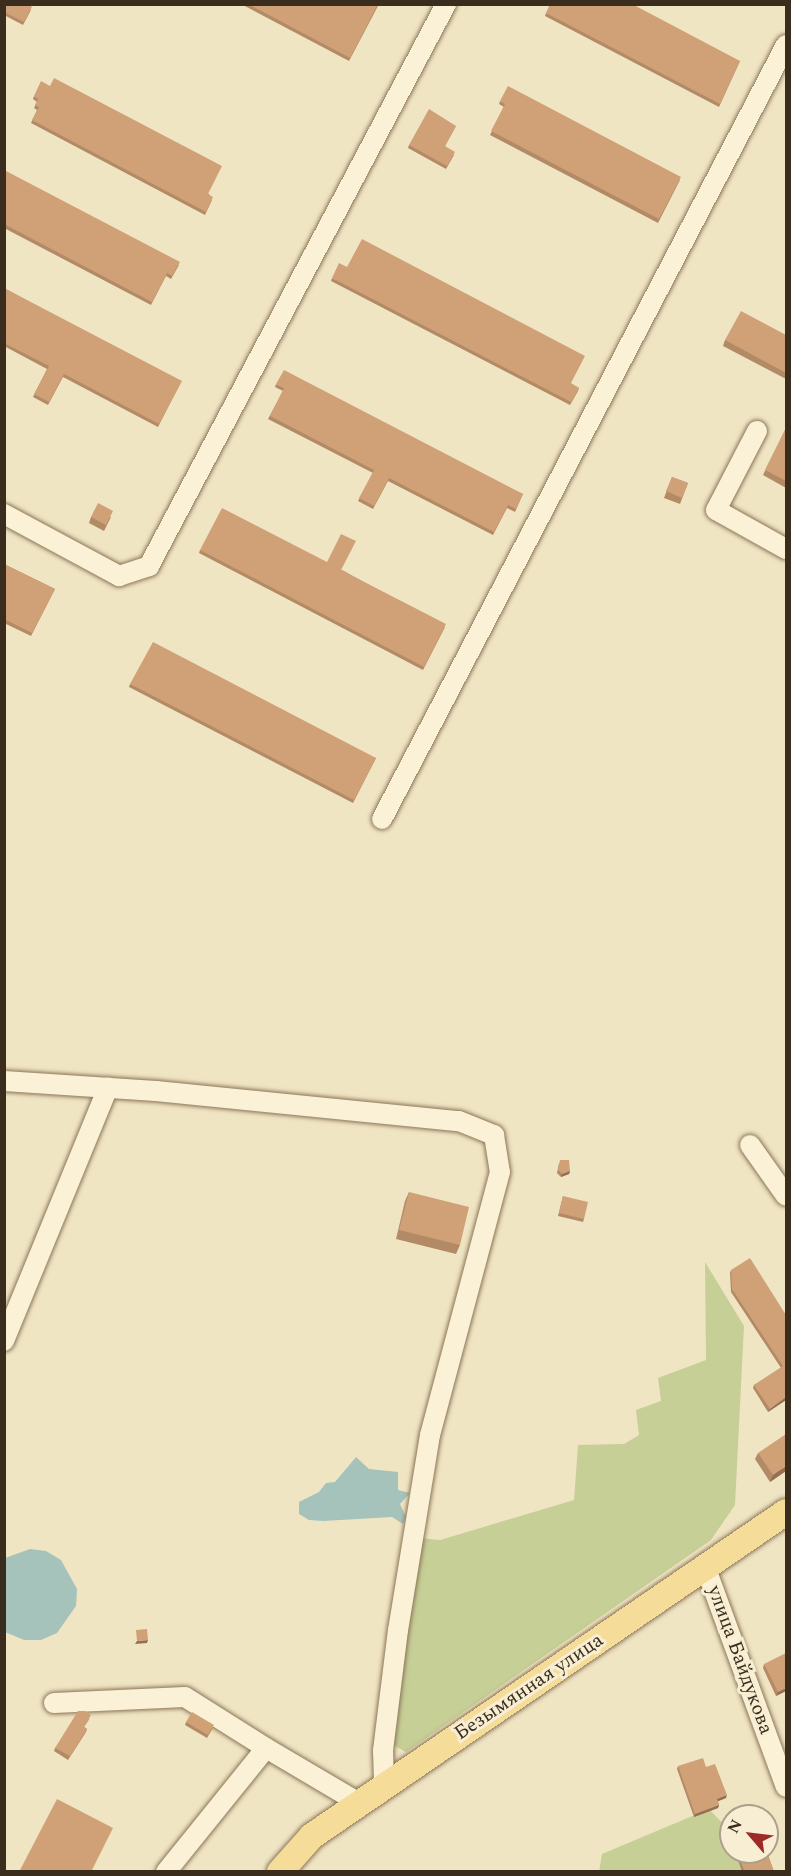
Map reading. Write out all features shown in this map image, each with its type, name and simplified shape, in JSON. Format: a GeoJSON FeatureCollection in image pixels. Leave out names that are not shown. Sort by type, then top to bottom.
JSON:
{"type":"FeatureCollection","features":[{"type":"Feature","properties":{"kind":"main road","name":"Безымянная улица"},"geometry":{"type":"LineString","coordinates":[[280,1872],[312,1836],[358,1803],[786,1512]]}},
{"type":"Feature","properties":{"kind":"street"},"geometry":{"type":"LineString","coordinates":[[4,514],[119,576],[149,566],[446,4]]}},
{"type":"Feature","properties":{"kind":"street"},"geometry":{"type":"LineString","coordinates":[[382,819],[786,45]]}},
{"type":"Feature","properties":{"kind":"street"},"geometry":{"type":"LineString","coordinates":[[757,431],[716,510],[786,549]]}},
{"type":"Feature","properties":{"kind":"street"},"geometry":{"type":"LineString","coordinates":[[4,1081],[108,1088],[459,1121],[494,1135],[500,1172],[430,1435],[398,1630],[383,1751],[384,1786]]}},
{"type":"Feature","properties":{"kind":"street"},"geometry":{"type":"LineString","coordinates":[[4,1341],[108,1088]]}},
{"type":"Feature","properties":{"kind":"street"},"geometry":{"type":"LineString","coordinates":[[750,1145],[786,1196]]}},
{"type":"Feature","properties":{"kind":"street","name":"улица Байдукова"},"geometry":{"type":"LineString","coordinates":[[705,1566],[786,1787]]}},
{"type":"Feature","properties":{"kind":"street"},"geometry":{"type":"LineString","coordinates":[[54,1703],[185,1697],[358,1803]]}},
{"type":"Feature","properties":{"kind":"street"},"geometry":{"type":"LineString","coordinates":[[166,1872],[266,1748]]}},
{"type":"Feature","properties":{"kind":"green space"},"geometry":{"type":"Polygon","coordinates":[[[705,1262],[744,1326],[735,1505],[711,1540],[406,1752],[391,1744],[419,1538],[440,1540],[574,1500],[578,1445],[624,1444],[639,1435],[636,1410],[661,1401],[658,1378],[706,1360],[705,1262]]]}},
{"type":"Feature","properties":{"kind":"green space"},"geometry":{"type":"Polygon","coordinates":[[[709,1809],[719,1819],[719,1864],[762,1864],[770,1872],[599,1872],[602,1854],[709,1809]]]}},
{"type":"Feature","properties":{"kind":"water"},"geometry":{"type":"Polygon","coordinates":[[[356,1457],[369,1469],[398,1472],[398,1490],[410,1493],[400,1504],[406,1517],[403,1524],[392,1517],[323,1521],[309,1520],[299,1514],[299,1502],[319,1492],[326,1483],[335,1482],[356,1457]]]}},
{"type":"Feature","properties":{"kind":"water"},"geometry":{"type":"Polygon","coordinates":[[[30,1549],[46,1551],[61,1560],[77,1589],[76,1606],[57,1633],[41,1640],[24,1640],[5,1632],[5,1558],[30,1549]]]}},
{"type":"Feature","properties":{"kind":"building"},"geometry":{"type":"Polygon","coordinates":[[[4,4],[28,4],[32,7],[24,22],[4,12],[4,4]]]}},
{"type":"Feature","properties":{"kind":"building"},"geometry":{"type":"Polygon","coordinates":[[[248,4],[378,4],[350,58],[248,4]]]}},
{"type":"Feature","properties":{"kind":"building"},"geometry":{"type":"Polygon","coordinates":[[[550,4],[632,4],[740,61],[720,104],[546,13],[550,4]]]}},
{"type":"Feature","properties":{"kind":"building"},"geometry":{"type":"Polygon","coordinates":[[[54,78],[222,166],[208,194],[213,197],[206,212],[32,120],[39,107],[35,105],[38,99],[34,96],[41,81],[50,86],[54,78]]]}},
{"type":"Feature","properties":{"kind":"building"},"geometry":{"type":"Polygon","coordinates":[[[508,86],[681,177],[659,219],[491,131],[505,104],[500,101],[508,86]]]}},
{"type":"Feature","properties":{"kind":"building"},"geometry":{"type":"Polygon","coordinates":[[[429,109],[456,126],[445,146],[455,152],[447,166],[409,145],[429,109]]]}},
{"type":"Feature","properties":{"kind":"building"},"geometry":{"type":"Polygon","coordinates":[[[6,171],[180,262],[172,276],[167,273],[152,302],[4,224],[4,174],[6,171]]]}},
{"type":"Feature","properties":{"kind":"building"},"geometry":{"type":"Polygon","coordinates":[[[362,239],[585,356],[571,383],[579,388],[571,402],[332,278],[339,263],[347,267],[362,239]]]}},
{"type":"Feature","properties":{"kind":"building"},"geometry":{"type":"Polygon","coordinates":[[[4,288],[182,381],[159,424],[64,374],[49,402],[34,394],[49,366],[4,343],[4,288]]]}},
{"type":"Feature","properties":{"kind":"building"},"geometry":{"type":"Polygon","coordinates":[[[741,311],[786,335],[786,373],[725,340],[741,311]]]}},
{"type":"Feature","properties":{"kind":"building"},"geometry":{"type":"Polygon","coordinates":[[[284,370],[523,494],[516,509],[508,505],[494,532],[389,478],[374,506],[359,498],[374,470],[270,416],[284,388],[276,384],[284,370]]]}},
{"type":"Feature","properties":{"kind":"building"},"geometry":{"type":"Polygon","coordinates":[[[786,428],[786,481],[765,470],[786,428]]]}},
{"type":"Feature","properties":{"kind":"building"},"geometry":{"type":"Polygon","coordinates":[[[672,477],[688,483],[682,498],[666,491],[672,477]]]}},
{"type":"Feature","properties":{"kind":"building"},"geometry":{"type":"Polygon","coordinates":[[[98,503],[113,511],[106,525],[91,517],[98,503]]]}},
{"type":"Feature","properties":{"kind":"building"},"geometry":{"type":"Polygon","coordinates":[[[222,508],[327,562],[341,534],[356,541],[341,570],[446,624],[424,667],[200,550],[222,508]]]}},
{"type":"Feature","properties":{"kind":"building"},"geometry":{"type":"Polygon","coordinates":[[[4,564],[55,589],[32,633],[4,619],[4,564]]]}},
{"type":"Feature","properties":{"kind":"building"},"geometry":{"type":"Polygon","coordinates":[[[153,642],[376,758],[354,800],[130,684],[153,642]]]}},
{"type":"Feature","properties":{"kind":"building"},"geometry":{"type":"Polygon","coordinates":[[[560,1160],[569,1160],[570,1171],[562,1174],[558,1170],[560,1160]]]}},
{"type":"Feature","properties":{"kind":"building"},"geometry":{"type":"Polygon","coordinates":[[[409,1192],[469,1207],[460,1245],[399,1230],[409,1192]]]}},
{"type":"Feature","properties":{"kind":"building"},"geometry":{"type":"Polygon","coordinates":[[[563,1196],[588,1202],[584,1219],[559,1213],[563,1196]]]}},
{"type":"Feature","properties":{"kind":"building"},"geometry":{"type":"Polygon","coordinates":[[[750,1258],[786,1315],[786,1397],[770,1409],[754,1385],[783,1366],[732,1289],[731,1270],[750,1258]]]}},
{"type":"Feature","properties":{"kind":"building"},"geometry":{"type":"Polygon","coordinates":[[[786,1434],[786,1466],[773,1475],[758,1453],[786,1434]]]}},
{"type":"Feature","properties":{"kind":"building"},"geometry":{"type":"Polygon","coordinates":[[[147,1629],[148,1640],[137,1641],[136,1630],[147,1629]]]}},
{"type":"Feature","properties":{"kind":"building"},"geometry":{"type":"Polygon","coordinates":[[[786,1653],[786,1688],[778,1692],[764,1664],[786,1653]]]}},
{"type":"Feature","properties":{"kind":"building"},"geometry":{"type":"Polygon","coordinates":[[[78,1711],[85,1711],[91,1715],[84,1727],[87,1729],[70,1756],[55,1748],[78,1711]]]}},
{"type":"Feature","properties":{"kind":"building"},"geometry":{"type":"Polygon","coordinates":[[[192,1712],[214,1725],[208,1735],[186,1722],[192,1712]]]}},
{"type":"Feature","properties":{"kind":"building"},"geometry":{"type":"Polygon","coordinates":[[[703,1758],[706,1767],[715,1764],[727,1795],[717,1799],[719,1805],[695,1814],[678,1766],[703,1758]]]}},
{"type":"Feature","properties":{"kind":"building"},"geometry":{"type":"Polygon","coordinates":[[[57,1799],[113,1828],[91,1872],[19,1872],[57,1799]]]}},
{"type":"Feature","properties":{"kind":"building"},"geometry":{"type":"Polygon","coordinates":[[[742,1864],[771,1864],[774,1872],[745,1872],[742,1864]]]}}]}
